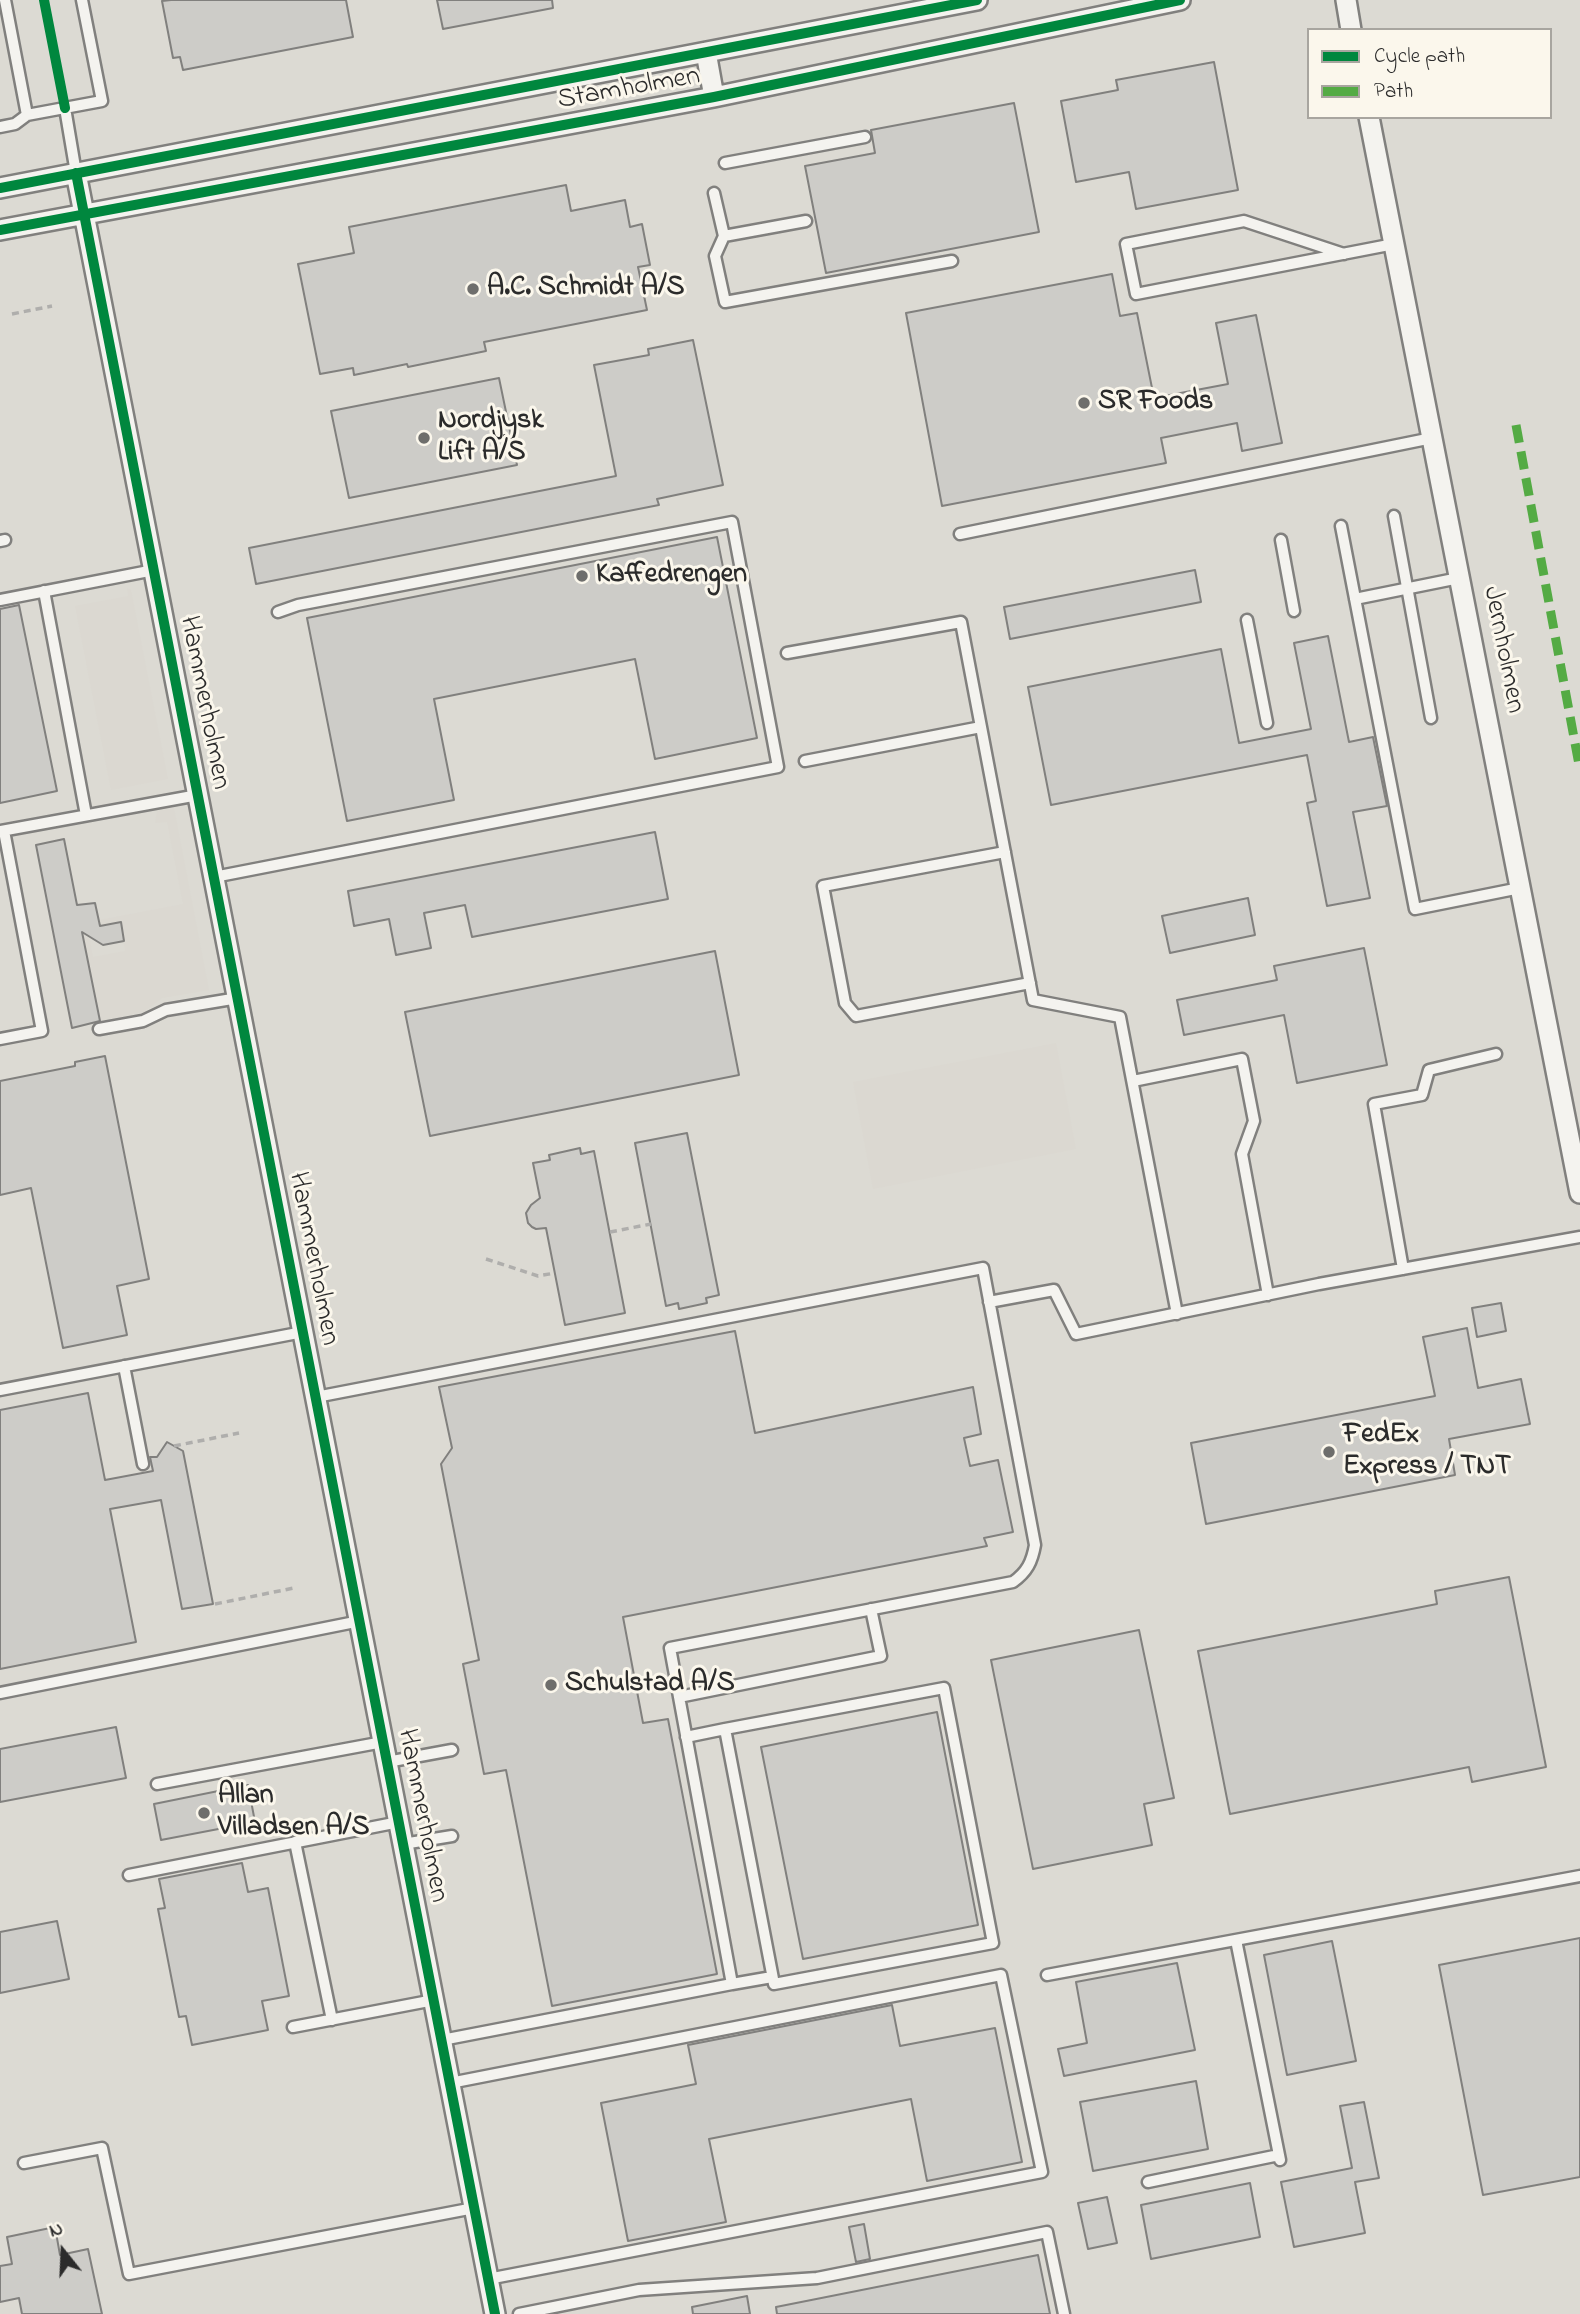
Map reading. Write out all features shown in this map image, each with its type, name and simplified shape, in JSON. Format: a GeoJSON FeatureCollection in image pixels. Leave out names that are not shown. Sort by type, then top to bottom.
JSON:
{"type":"FeatureCollection","features":[{"type":"Feature","properties":{"kind":"street","name":"Stamholmen"},"geometry":{"type":"LineString","coordinates":[[0,188],[977,0]]}},
{"type":"Feature","properties":{"kind":"street","name":"Stamholmen"},"geometry":{"type":"LineString","coordinates":[[0,230],[714,97],[1180,0]]}},
{"type":"Feature","properties":{"kind":"street"},"geometry":{"type":"LineString","coordinates":[[1346,0],[1351,28]]}},
{"type":"Feature","properties":{"kind":"street","name":"Stamholmen"},"geometry":{"type":"LineString","coordinates":[[706,52],[714,97]]}},
{"type":"Feature","properties":{"kind":"street","name":"Jernholmen"},"geometry":{"type":"LineString","coordinates":[[1368,119],[1579,1180]]}},
{"type":"Feature","properties":{"kind":"street"},"geometry":{"type":"LineString","coordinates":[[76,173],[84,213]]}},
{"type":"Feature","properties":{"kind":"street","name":"Hammerholmen"},"geometry":{"type":"LineString","coordinates":[[84,213],[495,2314]]}},
{"type":"Feature","properties":{"kind":"lane"},"geometry":{"type":"LineString","coordinates":[[5,0],[27,115]]}},
{"type":"Feature","properties":{"kind":"lane"},"geometry":{"type":"LineString","coordinates":[[0,127],[15,124],[27,115],[102,101],[82,0]]}},
{"type":"Feature","properties":{"kind":"lane"},"geometry":{"type":"LineString","coordinates":[[65,108],[76,173]]}},
{"type":"Feature","properties":{"kind":"lane"},"geometry":{"type":"LineString","coordinates":[[725,163],[865,137]]}},
{"type":"Feature","properties":{"kind":"lane"},"geometry":{"type":"LineString","coordinates":[[714,193],[724,236],[715,256],[725,302],[951,261]]}},
{"type":"Feature","properties":{"kind":"lane"},"geometry":{"type":"LineString","coordinates":[[724,236],[806,221]]}},
{"type":"Feature","properties":{"kind":"lane"},"geometry":{"type":"LineString","coordinates":[[1344,254],[1244,221],[1126,244],[1136,294],[1344,254],[1394,244]]}},
{"type":"Feature","properties":{"kind":"lane"},"geometry":{"type":"LineString","coordinates":[[960,534],[1432,439]]}},
{"type":"Feature","properties":{"kind":"lane"},"geometry":{"type":"LineString","coordinates":[[1394,516],[1431,718]]}},
{"type":"Feature","properties":{"kind":"lane"},"geometry":{"type":"LineString","coordinates":[[214,877],[778,767],[732,522],[298,605],[278,612]]}},
{"type":"Feature","properties":{"kind":"lane"},"geometry":{"type":"LineString","coordinates":[[1341,526],[1415,909],[1520,888]]}},
{"type":"Feature","properties":{"kind":"lane"},"geometry":{"type":"LineString","coordinates":[[1281,540],[1294,611]]}},
{"type":"Feature","properties":{"kind":"lane"},"geometry":{"type":"LineString","coordinates":[[0,600],[155,570]]}},
{"type":"Feature","properties":{"kind":"lane"},"geometry":{"type":"LineString","coordinates":[[1355,599],[1459,579]]}},
{"type":"Feature","properties":{"kind":"lane"},"geometry":{"type":"LineString","coordinates":[[44,591],[86,815]]}},
{"type":"Feature","properties":{"kind":"lane"},"geometry":{"type":"LineString","coordinates":[[1247,620],[1267,723]]}},
{"type":"Feature","properties":{"kind":"lane"},"geometry":{"type":"LineString","coordinates":[[787,653],[961,622],[1033,1000],[1120,1017],[1177,1314]]}},
{"type":"Feature","properties":{"kind":"lane"},"geometry":{"type":"LineString","coordinates":[[805,761],[981,727]]}},
{"type":"Feature","properties":{"kind":"lane"},"geometry":{"type":"LineString","coordinates":[[0,1039],[42,1031],[2,831],[198,795]]}},
{"type":"Feature","properties":{"kind":"lane"},"geometry":{"type":"LineString","coordinates":[[1005,852],[823,886],[831,930],[845,1003],[856,1016],[1030,984]]}},
{"type":"Feature","properties":{"kind":"lane"},"geometry":{"type":"LineString","coordinates":[[99,1029],[143,1021],[166,1010],[238,998]]}},
{"type":"Feature","properties":{"kind":"lane"},"geometry":{"type":"LineString","coordinates":[[1403,1269],[1374,1104],[1422,1095],[1429,1070],[1496,1054]]}},
{"type":"Feature","properties":{"kind":"lane"},"geometry":{"type":"LineString","coordinates":[[1133,1081],[1242,1059],[1254,1121],[1242,1154],[1268,1294]]}},
{"type":"Feature","properties":{"kind":"lane"},"geometry":{"type":"LineString","coordinates":[[989,1302],[1054,1290],[1076,1334],[1268,1294],[1580,1237]]}},
{"type":"Feature","properties":{"kind":"lane"},"geometry":{"type":"LineString","coordinates":[[316,1396],[983,1268],[1035,1545],[1033,1560],[1024,1575],[1013,1583],[670,1648],[732,1984]]}},
{"type":"Feature","properties":{"kind":"lane"},"geometry":{"type":"LineString","coordinates":[[0,1390],[303,1332]]}},
{"type":"Feature","properties":{"kind":"lane"},"geometry":{"type":"LineString","coordinates":[[124,1366],[144,1464]]}},
{"type":"Feature","properties":{"kind":"lane"},"geometry":{"type":"LineString","coordinates":[[679,1697],[881,1656],[871,1609]]}},
{"type":"Feature","properties":{"kind":"lane"},"geometry":{"type":"LineString","coordinates":[[0,1693],[360,1621]]}},
{"type":"Feature","properties":{"kind":"lane"},"geometry":{"type":"LineString","coordinates":[[686,1737],[944,1688],[993,1943],[774,1984],[725,1730]]}},
{"type":"Feature","properties":{"kind":"lane"},"geometry":{"type":"LineString","coordinates":[[157,1784],[383,1742]]}},
{"type":"Feature","properties":{"kind":"lane"},"geometry":{"type":"LineString","coordinates":[[387,1762],[452,1749]]}},
{"type":"Feature","properties":{"kind":"lane"},"geometry":{"type":"LineString","coordinates":[[129,1875],[399,1822]]}},
{"type":"Feature","properties":{"kind":"lane"},"geometry":{"type":"LineString","coordinates":[[403,1844],[452,1836]]}},
{"type":"Feature","properties":{"kind":"lane"},"geometry":{"type":"LineString","coordinates":[[295,1842],[332,2020]]}},
{"type":"Feature","properties":{"kind":"lane"},"geometry":{"type":"LineString","coordinates":[[1047,1975],[1580,1877]]}},
{"type":"Feature","properties":{"kind":"lane"},"geometry":{"type":"LineString","coordinates":[[1148,2182],[1279,2158],[1236,1940]]}},
{"type":"Feature","properties":{"kind":"lane"},"geometry":{"type":"LineString","coordinates":[[450,2083],[1001,1975],[1042,2172],[488,2279]]}},
{"type":"Feature","properties":{"kind":"lane"},"geometry":{"type":"LineString","coordinates":[[442,2040],[772,1977]]}},
{"type":"Feature","properties":{"kind":"lane"},"geometry":{"type":"LineString","coordinates":[[293,2028],[434,2000]]}},
{"type":"Feature","properties":{"kind":"lane"},"geometry":{"type":"LineString","coordinates":[[23,2163],[102,2148],[129,2274],[474,2208]]}},
{"type":"Feature","properties":{"kind":"lane"},"geometry":{"type":"LineString","coordinates":[[519,2314],[639,2290],[817,2278],[1047,2232],[1064,2314]]}},
{"type":"Feature","properties":{"kind":"path"},"geometry":{"type":"LineString","coordinates":[[12,314],[52,306]]}},
{"type":"Feature","properties":{"kind":"path"},"geometry":{"type":"LineString","coordinates":[[610,1232],[651,1224]]}},
{"type":"Feature","properties":{"kind":"path"},"geometry":{"type":"LineString","coordinates":[[486,1259],[538,1276],[555,1273]]}},
{"type":"Feature","properties":{"kind":"path"},"geometry":{"type":"LineString","coordinates":[[174,1446],[239,1433]]}},
{"type":"Feature","properties":{"kind":"path"},"geometry":{"type":"LineString","coordinates":[[215,1604],[294,1588]]}},
{"type":"Feature","properties":{"kind":"shaded area"},"geometry":{"type":"Polygon","coordinates":[[[0,0],[1580,0],[1580,2314],[0,2314],[0,0]]]}},
{"type":"Feature","properties":{"kind":"shaded area"},"geometry":{"type":"Polygon","coordinates":[[[127,588],[131,590],[168,779],[111,790],[75,606],[128,596],[127,588]]]}},
{"type":"Feature","properties":{"kind":"shaded area"},"geometry":{"type":"Polygon","coordinates":[[[174,808],[209,990],[162,998],[143,1012],[100,1021],[82,932],[89,936],[93,957],[125,951],[121,922],[100,926],[99,920],[183,904],[167,822],[155,823],[157,811],[174,808]]]}},
{"type":"Feature","properties":{"kind":"shaded area"},"geometry":{"type":"Polygon","coordinates":[[[1056,1043],[1076,1149],[873,1189],[853,1082],[1056,1043]]]}},
{"type":"Feature","properties":{"kind":"building"},"geometry":{"type":"Polygon","coordinates":[[[346,0],[353,37],[183,70],[180,57],[173,58],[162,1],[346,0]]]}},
{"type":"Feature","properties":{"kind":"building"},"geometry":{"type":"Polygon","coordinates":[[[437,0],[552,0],[553,8],[443,29],[437,0]]]}},
{"type":"Feature","properties":{"kind":"building"},"geometry":{"type":"Polygon","coordinates":[[[1214,62],[1238,190],[1136,209],[1129,172],[1076,182],[1061,101],[1118,90],[1116,80],[1214,62]]]}},
{"type":"Feature","properties":{"kind":"building"},"geometry":{"type":"Polygon","coordinates":[[[1014,103],[1039,232],[826,273],[805,166],[875,153],[871,130],[1014,103]]]}},
{"type":"Feature","properties":{"kind":"building","name":"A.C. Schmidt A/S"},"geometry":{"type":"Polygon","coordinates":[[[566,185],[571,211],[625,200],[630,227],[642,224],[650,265],[638,267],[647,310],[484,342],[486,351],[408,367],[407,364],[354,375],[353,368],[320,374],[298,264],[354,253],[349,227],[566,185]]]}},
{"type":"Feature","properties":{"kind":"building"},"geometry":{"type":"Polygon","coordinates":[[[1112,274],[1120,316],[1137,313],[1154,398],[1228,384],[1216,323],[1256,315],[1282,443],[1242,451],[1237,423],[1161,438],[1166,463],[942,506],[906,313],[1112,274]]]}},
{"type":"Feature","properties":{"kind":"building"},"geometry":{"type":"Polygon","coordinates":[[[693,340],[723,485],[657,499],[659,505],[256,584],[249,548],[616,476],[594,365],[649,355],[648,349],[693,340]]]}},
{"type":"Feature","properties":{"kind":"building","name":"Nordjysk Lift A/S"},"geometry":{"type":"Polygon","coordinates":[[[499,378],[517,465],[349,498],[331,411],[499,378]]]}},
{"type":"Feature","properties":{"kind":"building"},"geometry":{"type":"Polygon","coordinates":[[[717,537],[757,738],[655,759],[635,659],[434,699],[454,800],[347,821],[307,618],[717,537]]]}},
{"type":"Feature","properties":{"kind":"building"},"geometry":{"type":"Polygon","coordinates":[[[1195,570],[1201,602],[1010,639],[1004,607],[1195,570]]]}},
{"type":"Feature","properties":{"kind":"building"},"geometry":{"type":"Polygon","coordinates":[[[19,605],[57,791],[0,803],[0,609],[19,605]]]}},
{"type":"Feature","properties":{"kind":"building"},"geometry":{"type":"Polygon","coordinates":[[[1328,636],[1349,742],[1373,737],[1387,806],[1353,812],[1370,898],[1327,906],[1307,803],[1316,801],[1307,755],[1051,805],[1028,687],[1221,649],[1239,743],[1311,729],[1294,643],[1328,636]]]}},
{"type":"Feature","properties":{"kind":"building"},"geometry":{"type":"Polygon","coordinates":[[[655,832],[668,899],[472,937],[465,905],[424,913],[431,948],[396,955],[389,919],[354,926],[348,891],[655,832]]]}},
{"type":"Feature","properties":{"kind":"building"},"geometry":{"type":"Polygon","coordinates":[[[64,839],[77,905],[95,903],[100,926],[121,922],[124,941],[103,945],[82,932],[100,1021],[72,1028],[36,845],[64,839]]]}},
{"type":"Feature","properties":{"kind":"building"},"geometry":{"type":"Polygon","coordinates":[[[1248,898],[1255,935],[1170,953],[1162,916],[1248,898]]]}},
{"type":"Feature","properties":{"kind":"building"},"geometry":{"type":"Polygon","coordinates":[[[1364,948],[1387,1065],[1297,1083],[1284,1015],[1184,1035],[1177,1000],[1277,980],[1274,966],[1364,948]]]}},
{"type":"Feature","properties":{"kind":"building"},"geometry":{"type":"Polygon","coordinates":[[[715,951],[739,1075],[430,1136],[405,1012],[715,951]]]}},
{"type":"Feature","properties":{"kind":"building"},"geometry":{"type":"Polygon","coordinates":[[[105,1056],[149,1279],[117,1286],[127,1335],[63,1348],[31,1188],[0,1195],[0,1081],[75,1066],[75,1062],[105,1056]]]}},
{"type":"Feature","properties":{"kind":"building"},"geometry":{"type":"Polygon","coordinates":[[[687,1133],[719,1295],[706,1298],[707,1303],[679,1309],[678,1303],[666,1306],[635,1143],[687,1133]]]}},
{"type":"Feature","properties":{"kind":"building"},"geometry":{"type":"Polygon","coordinates":[[[580,1148],[581,1154],[594,1151],[625,1313],[565,1325],[546,1228],[532,1227],[528,1223],[526,1213],[540,1198],[533,1163],[550,1160],[549,1155],[580,1148]]]}},
{"type":"Feature","properties":{"kind":"building"},"geometry":{"type":"Polygon","coordinates":[[[1501,1303],[1506,1331],[1477,1337],[1472,1308],[1501,1303]]]}},
{"type":"Feature","properties":{"kind":"building"},"geometry":{"type":"Polygon","coordinates":[[[1467,1328],[1478,1388],[1521,1379],[1530,1424],[1449,1439],[1455,1475],[1206,1524],[1191,1443],[1435,1396],[1423,1337],[1467,1328]]]}},
{"type":"Feature","properties":{"kind":"building","name":"Schulstad A/S"},"geometry":{"type":"Polygon","coordinates":[[[735,1331],[755,1433],[973,1387],[981,1434],[964,1438],[970,1466],[998,1460],[1013,1532],[984,1538],[987,1546],[623,1617],[643,1723],[668,1719],[717,1974],[552,2006],[506,1770],[484,1774],[463,1664],[479,1660],[441,1464],[452,1448],[439,1387],[735,1331]]]}},
{"type":"Feature","properties":{"kind":"building"},"geometry":{"type":"Polygon","coordinates":[[[88,1393],[105,1480],[153,1471],[150,1457],[157,1457],[167,1442],[183,1451],[213,1604],[182,1609],[161,1500],[110,1509],[136,1642],[0,1669],[0,1410],[88,1393]]]}},
{"type":"Feature","properties":{"kind":"building"},"geometry":{"type":"Polygon","coordinates":[[[1509,1577],[1546,1767],[1472,1782],[1469,1767],[1230,1814],[1198,1651],[1437,1604],[1435,1591],[1509,1577]]]}},
{"type":"Feature","properties":{"kind":"building"},"geometry":{"type":"Polygon","coordinates":[[[1139,1630],[1174,1798],[1144,1804],[1152,1845],[1033,1869],[991,1660],[1139,1630]]]}},
{"type":"Feature","properties":{"kind":"building"},"geometry":{"type":"Polygon","coordinates":[[[937,1712],[978,1925],[803,1959],[761,1747],[937,1712]]]}},
{"type":"Feature","properties":{"kind":"building"},"geometry":{"type":"Polygon","coordinates":[[[116,1727],[126,1778],[0,1802],[0,1749],[116,1727]]]}},
{"type":"Feature","properties":{"kind":"building","name":"Allan Villadsen A/S"},"geometry":{"type":"Polygon","coordinates":[[[248,1785],[255,1822],[161,1840],[154,1804],[248,1785]]]}},
{"type":"Feature","properties":{"kind":"building"},"geometry":{"type":"Polygon","coordinates":[[[242,1863],[248,1892],[268,1888],[289,1996],[262,2001],[268,2030],[192,2045],[186,2016],[179,2017],[158,1909],[165,1908],[159,1879],[242,1863]]]}},
{"type":"Feature","properties":{"kind":"building"},"geometry":{"type":"Polygon","coordinates":[[[57,1921],[69,1979],[0,1993],[0,1932],[57,1921]]]}},
{"type":"Feature","properties":{"kind":"building"},"geometry":{"type":"Polygon","coordinates":[[[1580,1938],[1580,2177],[1483,2195],[1439,1965],[1580,1938]]]}},
{"type":"Feature","properties":{"kind":"building"},"geometry":{"type":"Polygon","coordinates":[[[1332,1941],[1356,2061],[1287,2075],[1264,1955],[1332,1941]]]}},
{"type":"Feature","properties":{"kind":"building"},"geometry":{"type":"Polygon","coordinates":[[[1177,1963],[1195,2050],[1064,2076],[1058,2049],[1087,2043],[1076,1982],[1177,1963]]]}},
{"type":"Feature","properties":{"kind":"building"},"geometry":{"type":"Polygon","coordinates":[[[892,2005],[900,2046],[995,2028],[1022,2162],[927,2181],[911,2099],[709,2139],[726,2222],[628,2241],[601,2103],[696,2084],[688,2045],[892,2005]]]}},
{"type":"Feature","properties":{"kind":"building"},"geometry":{"type":"Polygon","coordinates":[[[1196,2081],[1208,2149],[1093,2171],[1080,2102],[1196,2081]]]}},
{"type":"Feature","properties":{"kind":"building"},"geometry":{"type":"Polygon","coordinates":[[[1364,2102],[1379,2178],[1355,2182],[1365,2233],[1294,2247],[1281,2182],[1352,2168],[1340,2106],[1364,2102]]]}},
{"type":"Feature","properties":{"kind":"building"},"geometry":{"type":"Polygon","coordinates":[[[1250,2183],[1260,2237],[1151,2259],[1141,2205],[1250,2183]]]}},
{"type":"Feature","properties":{"kind":"building"},"geometry":{"type":"Polygon","coordinates":[[[1107,2197],[1117,2243],[1088,2249],[1078,2203],[1107,2197]]]}},
{"type":"Feature","properties":{"kind":"building"},"geometry":{"type":"Polygon","coordinates":[[[864,2224],[870,2259],[856,2262],[849,2227],[864,2224]]]}},
{"type":"Feature","properties":{"kind":"building"},"geometry":{"type":"Polygon","coordinates":[[[55,2227],[60,2255],[88,2249],[102,2314],[22,2314],[19,2298],[0,2302],[0,2266],[12,2264],[7,2237],[55,2227]]]}},
{"type":"Feature","properties":{"kind":"building"},"geometry":{"type":"Polygon","coordinates":[[[1038,2255],[1050,2314],[777,2314],[776,2307],[1038,2255]]]}},
{"type":"Feature","properties":{"kind":"building"},"geometry":{"type":"Polygon","coordinates":[[[747,2296],[750,2314],[693,2314],[692,2307],[747,2296]]]}},
{"type":"Feature","properties":{"kind":"marked path"},"geometry":{"type":"LineString","coordinates":[[1516,425],[1580,770]]}},
{"type":"Feature","properties":{"kind":"cycle path"},"geometry":{"type":"LineString","coordinates":[[44,0],[65,108]]}},
{"type":"Feature","properties":{"kind":"cycle path"},"geometry":{"type":"LineString","coordinates":[[0,188],[977,0]]}},
{"type":"Feature","properties":{"kind":"cycle path"},"geometry":{"type":"LineString","coordinates":[[0,230],[714,97],[1180,0]]}},
{"type":"Feature","properties":{"kind":"cycle path"},"geometry":{"type":"LineString","coordinates":[[76,173],[495,2314]]}},
{"type":"Feature","properties":{"kind":"place","name":"A.C. Schmidt A/S"},"geometry":{"type":"Point","coordinates":[473,289]}},
{"type":"Feature","properties":{"kind":"place","name":"SR Foods"},"geometry":{"type":"Point","coordinates":[1084,403]}},
{"type":"Feature","properties":{"kind":"place","name":"Nordjysk Lift A/S"},"geometry":{"type":"Point","coordinates":[424,438]}},
{"type":"Feature","properties":{"kind":"place","name":"Kaffedrengen"},"geometry":{"type":"Point","coordinates":[582,576]}},
{"type":"Feature","properties":{"kind":"place","name":"FedEx Express / TNT"},"geometry":{"type":"Point","coordinates":[1329,1452]}},
{"type":"Feature","properties":{"kind":"place","name":"Schulstad A/S"},"geometry":{"type":"Point","coordinates":[551,1685]}},
{"type":"Feature","properties":{"kind":"place","name":"Allan Villadsen A/S"},"geometry":{"type":"Point","coordinates":[204,1813]}}]}
